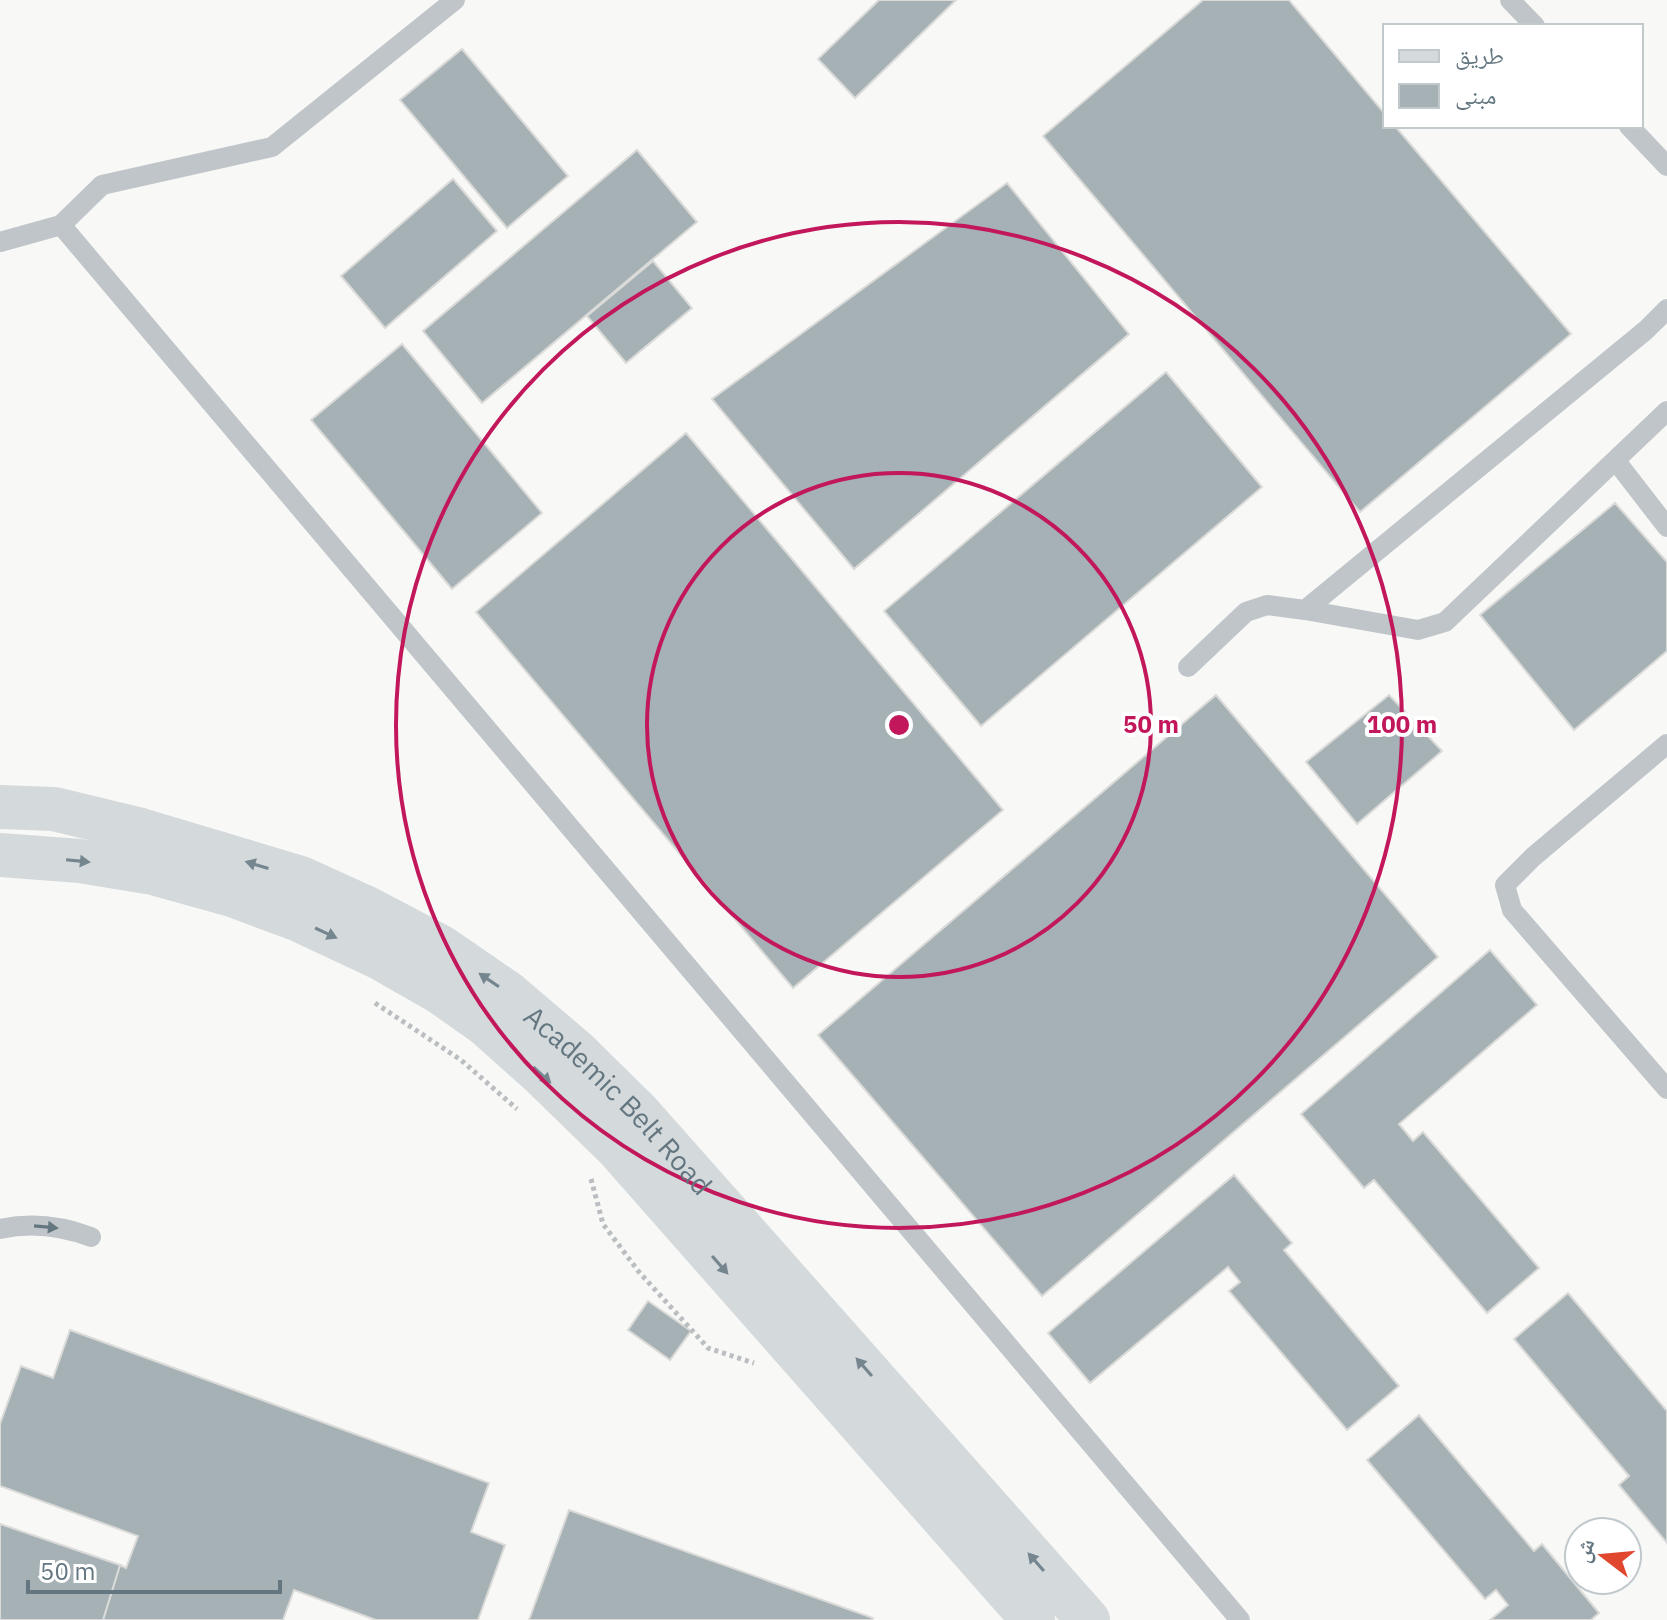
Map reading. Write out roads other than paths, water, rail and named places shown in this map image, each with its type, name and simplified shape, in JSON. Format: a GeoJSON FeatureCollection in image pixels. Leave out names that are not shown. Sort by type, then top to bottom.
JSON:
{"type":"FeatureCollection","features":[{"type":"Feature","properties":{"kind":"street","name":"Academic Belt Road"},"geometry":{"type":"LineString","coordinates":[[0,807],[54,809],[141,830],[301,878],[441,947],[508,993],[576,1051],[640,1114],[1088,1620]]}},
{"type":"Feature","properties":{"kind":"street","name":"Academic Belt Road"},"geometry":{"type":"LineString","coordinates":[[0,855],[80,861],[153,873],[232,895],[299,920],[378,957],[441,993],[485,1024],[617,1148],[1033,1620]]}},
{"type":"Feature","properties":{"kind":"lane"},"geometry":{"type":"LineString","coordinates":[[0,242],[61,225],[102,185],[272,147],[455,0]]}},
{"type":"Feature","properties":{"kind":"lane"},"geometry":{"type":"LineString","coordinates":[[1510,0],[1533,24]]}},
{"type":"Feature","properties":{"kind":"lane"},"geometry":{"type":"LineString","coordinates":[[1631,128],[1667,166]]}},
{"type":"Feature","properties":{"kind":"lane"},"geometry":{"type":"LineString","coordinates":[[61,225],[1240,1620]]}},
{"type":"Feature","properties":{"kind":"lane"},"geometry":{"type":"LineString","coordinates":[[1305,610],[1646,330],[1667,309]]}},
{"type":"Feature","properties":{"kind":"lane"},"geometry":{"type":"LineString","coordinates":[[1188,667],[1246,612],[1267,605],[1418,630],[1445,622],[1667,411]]}},
{"type":"Feature","properties":{"kind":"lane"},"geometry":{"type":"LineString","coordinates":[[1616,461],[1667,527]]}},
{"type":"Feature","properties":{"kind":"lane"},"geometry":{"type":"LineString","coordinates":[[1667,744],[1533,857],[1505,885],[1512,910],[1667,1089]]}},
{"type":"Feature","properties":{"kind":"lane"},"geometry":{"type":"LineString","coordinates":[[0,1229],[46,1226],[77,1231],[91,1237]]}}]}
